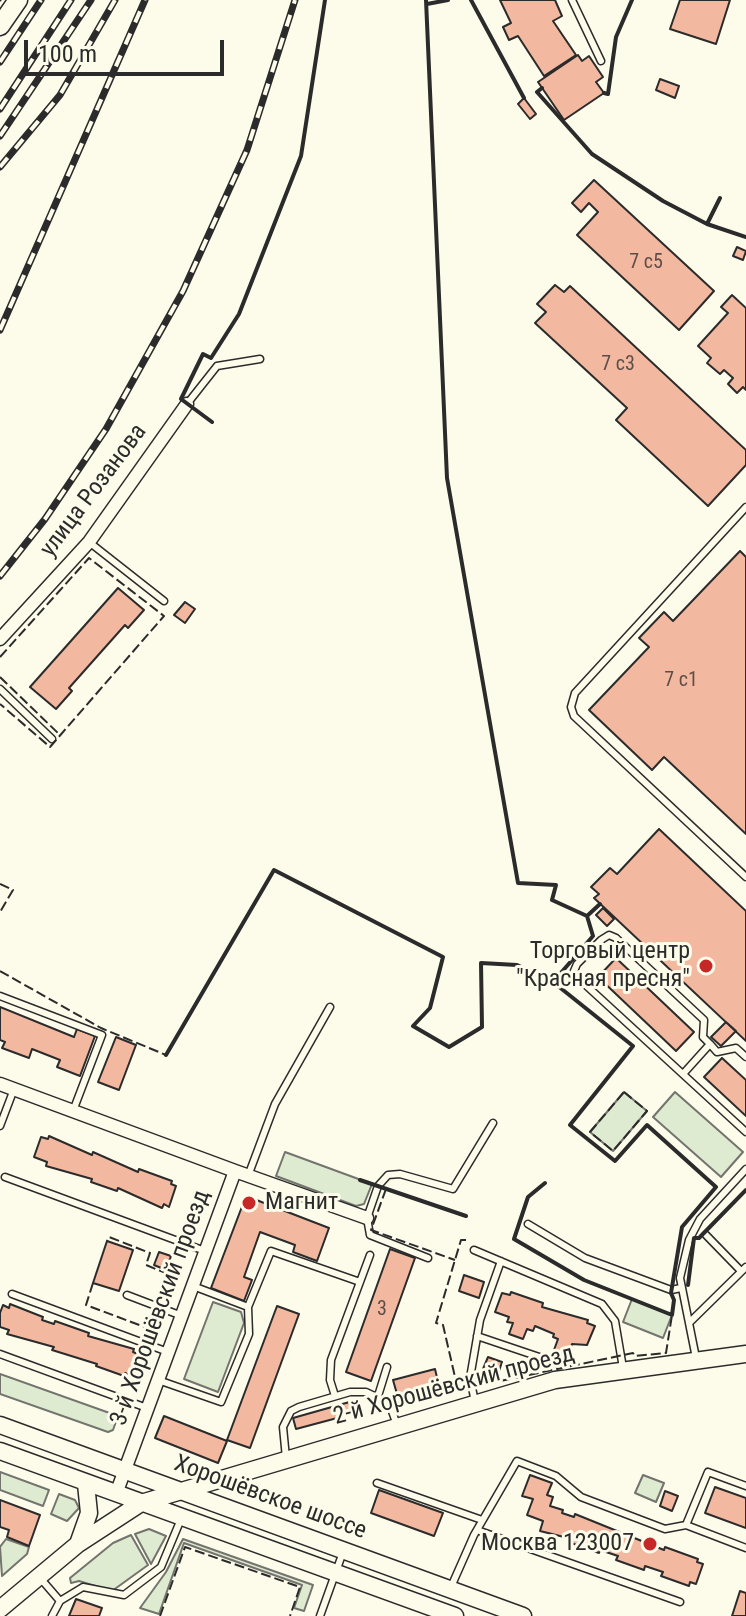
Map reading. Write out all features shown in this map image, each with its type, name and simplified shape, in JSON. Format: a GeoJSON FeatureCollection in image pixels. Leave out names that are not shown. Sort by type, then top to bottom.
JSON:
{"type":"FeatureCollection","features":[{"type":"Feature","properties":{"kind":"main road"},"geometry":{"type":"LineString","coordinates":[[0,26],[18,0]]}},
{"type":"Feature","properties":{"kind":"main road","name":"2-й Хорошёвский проезд"},"geometry":{"type":"LineString","coordinates":[[0,1609],[78,1544],[141,1503],[555,1380],[746,1354]]}},
{"type":"Feature","properties":{"kind":"main road","name":"Хорошёвское шоссе"},"geometry":{"type":"LineString","coordinates":[[0,1425],[523,1616]]}},
{"type":"Feature","properties":{"kind":"main road","name":"Хорошёвское шоссе"},"geometry":{"type":"LineString","coordinates":[[0,1451],[455,1616]]}},
{"type":"Feature","properties":{"kind":"main road"},"geometry":{"type":"LineString","coordinates":[[128,1472],[142,1487],[141,1503]]}},
{"type":"Feature","properties":{"kind":"main road"},"geometry":{"type":"LineString","coordinates":[[78,1544],[89,1513],[86,1484]]}},
{"type":"Feature","properties":{"kind":"street","name":"улица Розанова"},"geometry":{"type":"LineString","coordinates":[[0,639],[89,542],[187,404]]}},
{"type":"Feature","properties":{"kind":"street","name":"3-й Хорошёвский проезд"},"geometry":{"type":"LineString","coordinates":[[0,1084],[241,1173],[206,1251],[147,1409],[128,1472],[116,1494]]}},
{"type":"Feature","properties":{"kind":"street"},"geometry":{"type":"LineString","coordinates":[[241,1173],[367,1218]]}},
{"type":"Feature","properties":{"kind":"lane"},"geometry":{"type":"LineString","coordinates":[[572,0],[601,61]]}},
{"type":"Feature","properties":{"kind":"lane"},"geometry":{"type":"LineString","coordinates":[[187,404],[217,366],[260,359]]}},
{"type":"Feature","properties":{"kind":"lane"},"geometry":{"type":"LineString","coordinates":[[746,507],[575,693],[571,707],[574,716],[746,877]]}},
{"type":"Feature","properties":{"kind":"lane"},"geometry":{"type":"LineString","coordinates":[[738,516],[746,523]]}},
{"type":"Feature","properties":{"kind":"lane"},"geometry":{"type":"LineString","coordinates":[[89,542],[164,601]]}},
{"type":"Feature","properties":{"kind":"lane"},"geometry":{"type":"LineString","coordinates":[[0,689],[52,739]]}},
{"type":"Feature","properties":{"kind":"lane"},"geometry":{"type":"LineString","coordinates":[[746,1057],[736,1048],[717,1052],[703,1037],[704,1020],[616,938],[609,935],[601,940],[577,964],[574,971],[578,978],[746,1132]]}},
{"type":"Feature","properties":{"kind":"lane"},"geometry":{"type":"LineString","coordinates":[[0,996],[102,1035],[73,1111]]}},
{"type":"Feature","properties":{"kind":"lane"},"geometry":{"type":"LineString","coordinates":[[241,1173],[275,1104],[330,1007]]}},
{"type":"Feature","properties":{"kind":"lane"},"geometry":{"type":"LineString","coordinates":[[683,1074],[710,1044]]}},
{"type":"Feature","properties":{"kind":"lane"},"geometry":{"type":"LineString","coordinates":[[0,1126],[14,1089]]}},
{"type":"Feature","properties":{"kind":"lane"},"geometry":{"type":"LineString","coordinates":[[428,1258],[370,1235],[367,1218],[378,1186],[388,1175],[411,1176],[453,1189],[493,1123]]}},
{"type":"Feature","properties":{"kind":"lane"},"geometry":{"type":"LineString","coordinates":[[697,1362],[680,1278],[692,1229],[746,1169]]}},
{"type":"Feature","properties":{"kind":"lane"},"geometry":{"type":"LineString","coordinates":[[5,1177],[206,1251]]}},
{"type":"Feature","properties":{"kind":"lane"},"geometry":{"type":"LineString","coordinates":[[528,1224],[585,1258],[671,1290],[681,1288]]}},
{"type":"Feature","properties":{"kind":"lane"},"geometry":{"type":"LineString","coordinates":[[690,1322],[744,1269],[706,1235]]}},
{"type":"Feature","properties":{"kind":"lane"},"geometry":{"type":"LineString","coordinates":[[474,1250],[602,1304],[615,1321],[624,1370]]}},
{"type":"Feature","properties":{"kind":"lane"},"geometry":{"type":"LineString","coordinates":[[158,1379],[221,1402],[249,1334],[248,1307],[271,1251],[360,1282]]}},
{"type":"Feature","properties":{"kind":"lane"},"geometry":{"type":"LineString","coordinates":[[335,1396],[330,1380],[331,1360],[370,1255]]}},
{"type":"Feature","properties":{"kind":"lane"},"geometry":{"type":"LineString","coordinates":[[475,1402],[470,1378],[477,1336],[501,1261]]}},
{"type":"Feature","properties":{"kind":"lane"},"geometry":{"type":"LineString","coordinates":[[193,1286],[248,1307]]}},
{"type":"Feature","properties":{"kind":"lane"},"geometry":{"type":"LineString","coordinates":[[12,1294],[168,1352]]}},
{"type":"Feature","properties":{"kind":"lane"},"geometry":{"type":"LineString","coordinates":[[127,1295],[182,1316]]}},
{"type":"Feature","properties":{"kind":"lane"},"geometry":{"type":"LineString","coordinates":[[477,1336],[557,1363]]}},
{"type":"Feature","properties":{"kind":"lane"},"geometry":{"type":"LineString","coordinates":[[0,1354],[147,1409]]}},
{"type":"Feature","properties":{"kind":"lane"},"geometry":{"type":"LineString","coordinates":[[378,1396],[387,1367]]}},
{"type":"Feature","properties":{"kind":"lane"},"geometry":{"type":"LineString","coordinates":[[286,1458],[281,1436],[291,1411],[335,1396],[359,1391],[378,1396],[389,1403],[397,1425]]}},
{"type":"Feature","properties":{"kind":"lane"},"geometry":{"type":"LineString","coordinates":[[450,1588],[482,1520],[517,1461],[556,1476],[581,1497],[665,1529],[686,1525],[746,1548]]}},
{"type":"Feature","properties":{"kind":"lane"},"geometry":{"type":"LineString","coordinates":[[686,1525],[708,1472],[746,1486]]}},
{"type":"Feature","properties":{"kind":"lane"},"geometry":{"type":"LineString","coordinates":[[377,1483],[482,1520]]}},
{"type":"Feature","properties":{"kind":"lane"},"geometry":{"type":"LineString","coordinates":[[52,1616],[60,1601],[83,1587],[117,1596],[129,1592],[161,1567],[182,1517]]}},
{"type":"Feature","properties":{"kind":"lane"},"geometry":{"type":"LineString","coordinates":[[477,1530],[680,1602]]}},
{"type":"Feature","properties":{"kind":"lane"},"geometry":{"type":"LineString","coordinates":[[320,1616],[344,1550]]}},
{"type":"Feature","properties":{"kind":"lane"},"geometry":{"type":"LineString","coordinates":[[38,1576],[60,1601]]}},
{"type":"Feature","properties":{"kind":"green space"},"geometry":{"type":"Polygon","coordinates":[[[624,1092],[647,1111],[613,1151],[590,1132],[624,1092]]]}},
{"type":"Feature","properties":{"kind":"green space"},"geometry":{"type":"Polygon","coordinates":[[[675,1092],[743,1152],[721,1177],[653,1117],[675,1092]]]}},
{"type":"Feature","properties":{"kind":"green space"},"geometry":{"type":"Polygon","coordinates":[[[285,1152],[372,1184],[364,1204],[356,1206],[276,1176],[285,1152]]]}},
{"type":"Feature","properties":{"kind":"green space"},"geometry":{"type":"Polygon","coordinates":[[[632,1299],[672,1315],[663,1338],[623,1322],[632,1299]]]}},
{"type":"Feature","properties":{"kind":"green space"},"geometry":{"type":"Polygon","coordinates":[[[213,1302],[241,1312],[244,1323],[218,1392],[184,1379],[213,1302]]]}},
{"type":"Feature","properties":{"kind":"green space"},"geometry":{"type":"Polygon","coordinates":[[[0,1374],[118,1416],[113,1430],[108,1432],[0,1394],[0,1374]]]}},
{"type":"Feature","properties":{"kind":"green space"},"geometry":{"type":"Polygon","coordinates":[[[0,1472],[49,1490],[43,1506],[0,1490],[0,1472]]]}},
{"type":"Feature","properties":{"kind":"green space"},"geometry":{"type":"Polygon","coordinates":[[[643,1475],[664,1483],[656,1502],[635,1493],[643,1475]]]}},
{"type":"Feature","properties":{"kind":"green space"},"geometry":{"type":"Polygon","coordinates":[[[59,1494],[75,1500],[79,1508],[67,1521],[51,1514],[59,1494]]]}},
{"type":"Feature","properties":{"kind":"green space"},"geometry":{"type":"Polygon","coordinates":[[[149,1529],[166,1536],[151,1564],[135,1534],[149,1529]]]}},
{"type":"Feature","properties":{"kind":"green space"},"geometry":{"type":"Polygon","coordinates":[[[131,1535],[148,1565],[112,1591],[79,1581],[71,1583],[70,1578],[113,1543],[131,1535]]]}},
{"type":"Feature","properties":{"kind":"green space"},"geometry":{"type":"Polygon","coordinates":[[[6,1539],[29,1547],[27,1554],[2,1576],[0,1547],[6,1539]]]}},
{"type":"Feature","properties":{"kind":"green space"},"geometry":{"type":"Polygon","coordinates":[[[183,1539],[313,1585],[304,1611],[294,1608],[302,1585],[184,1543],[159,1614],[140,1608],[166,1572],[183,1539]]]}},
{"type":"Feature","properties":{"kind":"building"},"geometry":{"type":"Polygon","coordinates":[[[500,0],[555,0],[562,16],[553,21],[576,55],[544,76],[518,36],[509,40],[503,27],[511,23],[500,0]]]}},
{"type":"Feature","properties":{"kind":"building"},"geometry":{"type":"Polygon","coordinates":[[[680,0],[730,0],[716,44],[670,29],[680,0]]]}},
{"type":"Feature","properties":{"kind":"building"},"geometry":{"type":"Polygon","coordinates":[[[578,55],[582,61],[589,56],[603,77],[596,82],[604,93],[564,120],[538,82],[578,55]]]}},
{"type":"Feature","properties":{"kind":"building"},"geometry":{"type":"Polygon","coordinates":[[[660,79],[679,86],[675,98],[656,90],[660,79]]]}},
{"type":"Feature","properties":{"kind":"building"},"geometry":{"type":"Polygon","coordinates":[[[524,98],[536,114],[530,119],[518,104],[524,98]]]}},
{"type":"Feature","properties":{"kind":"building"},"geometry":{"type":"Polygon","coordinates":[[[594,180],[714,291],[679,330],[577,235],[598,212],[589,203],[581,212],[572,203],[594,180]]]}},
{"type":"Feature","properties":{"kind":"building"},"geometry":{"type":"Polygon","coordinates":[[[737,247],[746,251],[743,260],[733,256],[737,247]]]}},
{"type":"Feature","properties":{"kind":"building"},"geometry":{"type":"Polygon","coordinates":[[[555,285],[564,292],[570,286],[746,450],[746,465],[708,506],[616,420],[627,408],[535,323],[546,312],[537,304],[555,285]]]}},
{"type":"Feature","properties":{"kind":"building"},"geometry":{"type":"Polygon","coordinates":[[[732,295],[746,308],[746,390],[743,387],[737,393],[728,384],[733,378],[724,370],[720,374],[707,363],[711,358],[698,346],[728,313],[721,307],[732,295]]]}},
{"type":"Feature","properties":{"kind":"building"},"geometry":{"type":"Polygon","coordinates":[[[740,551],[746,557],[746,834],[664,757],[652,770],[589,710],[649,647],[639,638],[664,612],[673,621],[740,551]]]}},
{"type":"Feature","properties":{"kind":"building"},"geometry":{"type":"Polygon","coordinates":[[[118,588],[144,610],[128,628],[125,625],[69,688],[72,691],[56,709],[30,687],[118,588]]]}},
{"type":"Feature","properties":{"kind":"building"},"geometry":{"type":"Polygon","coordinates":[[[185,602],[195,609],[185,623],[174,615],[185,602]]]}},
{"type":"Feature","properties":{"kind":"building","name":"Торговый центр \"Красная пресня\""},"geometry":{"type":"Polygon","coordinates":[[[659,829],[746,911],[746,1041],[594,898],[599,894],[591,887],[610,868],[617,874],[659,829]]]}},
{"type":"Feature","properties":{"kind":"building"},"geometry":{"type":"Polygon","coordinates":[[[603,908],[614,919],[607,926],[596,915],[603,908]]]}},
{"type":"Feature","properties":{"kind":"building"},"geometry":{"type":"Polygon","coordinates":[[[616,958],[694,1032],[676,1051],[598,977],[616,958]]]}},
{"type":"Feature","properties":{"kind":"building"},"geometry":{"type":"Polygon","coordinates":[[[0,1007],[74,1037],[77,1029],[95,1036],[80,1076],[57,1067],[60,1060],[32,1049],[29,1058],[2,1048],[5,1042],[0,1040],[0,1007]]]}},
{"type":"Feature","properties":{"kind":"building"},"geometry":{"type":"Polygon","coordinates":[[[726,1022],[736,1031],[721,1046],[711,1037],[726,1022]]]}},
{"type":"Feature","properties":{"kind":"building"},"geometry":{"type":"Polygon","coordinates":[[[116,1037],[136,1045],[119,1090],[98,1082],[116,1037]]]}},
{"type":"Feature","properties":{"kind":"building"},"geometry":{"type":"Polygon","coordinates":[[[722,1058],[746,1080],[746,1116],[704,1077],[722,1058]]]}},
{"type":"Feature","properties":{"kind":"building"},"geometry":{"type":"Polygon","coordinates":[[[49,1136],[138,1172],[139,1169],[172,1181],[171,1184],[176,1186],[169,1207],[164,1204],[162,1208],[118,1188],[117,1191],[91,1182],[92,1179],[46,1166],[47,1162],[34,1157],[41,1137],[48,1139],[49,1136]]]}},
{"type":"Feature","properties":{"kind":"building"},"geometry":{"type":"Polygon","coordinates":[[[246,1196],[329,1228],[317,1261],[293,1252],[295,1245],[260,1232],[244,1277],[252,1280],[244,1301],[211,1288],[246,1196]]]}},
{"type":"Feature","properties":{"kind":"building"},"geometry":{"type":"Polygon","coordinates":[[[107,1241],[133,1250],[119,1291],[93,1283],[107,1241]]]}},
{"type":"Feature","properties":{"kind":"building"},"geometry":{"type":"Polygon","coordinates":[[[390,1249],[415,1258],[371,1381],[346,1372],[390,1249]]]}},
{"type":"Feature","properties":{"kind":"building"},"geometry":{"type":"Polygon","coordinates":[[[159,1252],[171,1256],[166,1270],[154,1265],[159,1252]]]}},
{"type":"Feature","properties":{"kind":"building"},"geometry":{"type":"Polygon","coordinates":[[[464,1275],[484,1282],[479,1298],[459,1291],[464,1275]]]}},
{"type":"Feature","properties":{"kind":"building"},"geometry":{"type":"Polygon","coordinates":[[[511,1292],[543,1303],[542,1307],[588,1320],[587,1323],[595,1326],[587,1345],[572,1344],[568,1355],[554,1350],[558,1339],[553,1337],[554,1334],[535,1326],[533,1331],[527,1329],[523,1339],[509,1334],[513,1323],[507,1322],[509,1317],[495,1312],[502,1293],[510,1295],[511,1292]]]}},
{"type":"Feature","properties":{"kind":"building"},"geometry":{"type":"Polygon","coordinates":[[[10,1304],[43,1317],[42,1320],[54,1324],[55,1321],[89,1333],[88,1336],[134,1349],[133,1352],[138,1354],[130,1375],[125,1373],[124,1376],[52,1350],[54,1347],[7,1334],[9,1330],[0,1327],[0,1313],[3,1305],[9,1308],[10,1304]]]}},
{"type":"Feature","properties":{"kind":"building"},"geometry":{"type":"Polygon","coordinates":[[[277,1306],[299,1314],[250,1448],[227,1440],[277,1306]]]}},
{"type":"Feature","properties":{"kind":"building"},"geometry":{"type":"Polygon","coordinates":[[[488,1357],[502,1362],[498,1374],[483,1369],[488,1357]]]}},
{"type":"Feature","properties":{"kind":"building"},"geometry":{"type":"Polygon","coordinates":[[[435,1369],[440,1390],[399,1401],[393,1380],[435,1369]]]}},
{"type":"Feature","properties":{"kind":"building"},"geometry":{"type":"Polygon","coordinates":[[[353,1401],[356,1413],[296,1429],[293,1418],[353,1401]]]}},
{"type":"Feature","properties":{"kind":"building"},"geometry":{"type":"Polygon","coordinates":[[[164,1416],[227,1441],[218,1463],[155,1438],[164,1416]]]}},
{"type":"Feature","properties":{"kind":"building"},"geometry":{"type":"Polygon","coordinates":[[[530,1475],[552,1483],[547,1495],[553,1497],[550,1506],[563,1510],[562,1513],[574,1517],[575,1514],[664,1550],[665,1547],[698,1559],[697,1562],[703,1564],[696,1584],[690,1582],[689,1586],[661,1576],[663,1572],[645,1566],[644,1570],[616,1560],[618,1556],[600,1550],[599,1553],[571,1543],[572,1539],[540,1531],[543,1521],[527,1515],[533,1499],[522,1496],[530,1475]]]}},
{"type":"Feature","properties":{"kind":"building"},"geometry":{"type":"Polygon","coordinates":[[[715,1487],[746,1498],[746,1528],[705,1513],[715,1487]]]}},
{"type":"Feature","properties":{"kind":"building"},"geometry":{"type":"Polygon","coordinates":[[[379,1490],[443,1513],[434,1536],[371,1513],[379,1490]]]}},
{"type":"Feature","properties":{"kind":"building"},"geometry":{"type":"Polygon","coordinates":[[[665,1491],[678,1496],[672,1511],[660,1506],[665,1491]]]}},
{"type":"Feature","properties":{"kind":"building"},"geometry":{"type":"Polygon","coordinates":[[[0,1500],[40,1515],[29,1546],[7,1537],[9,1530],[0,1527],[0,1500]]]}},
{"type":"Feature","properties":{"kind":"building"},"geometry":{"type":"Polygon","coordinates":[[[740,1591],[746,1593],[746,1616],[732,1616],[740,1591]]]}},
{"type":"Feature","properties":{"kind":"building"},"geometry":{"type":"Polygon","coordinates":[[[76,1599],[102,1608],[99,1616],[69,1616],[76,1599]]]}},
{"type":"Feature","properties":{"kind":"railway"},"geometry":{"type":"LineString","coordinates":[[0,62],[41,0]]}},
{"type":"Feature","properties":{"kind":"railway"},"geometry":{"type":"LineString","coordinates":[[0,109],[71,0]]}},
{"type":"Feature","properties":{"kind":"railway"},"geometry":{"type":"LineString","coordinates":[[0,136],[91,0]]}},
{"type":"Feature","properties":{"kind":"railway"},"geometry":{"type":"LineString","coordinates":[[0,167],[60,95],[115,0]]}},
{"type":"Feature","properties":{"kind":"railway"},"geometry":{"type":"LineString","coordinates":[[0,330],[145,0]]}},
{"type":"Feature","properties":{"kind":"railway"},"geometry":{"type":"LineString","coordinates":[[0,576],[45,519],[106,429],[183,291],[247,150],[295,0]]}},
{"type":"Feature","properties":{"kind":"fence"},"geometry":{"type":"LineString","coordinates":[[0,657],[89,558],[164,616],[50,747],[0,704]]}},
{"type":"Feature","properties":{"kind":"fence"},"geometry":{"type":"LineString","coordinates":[[0,677],[60,735]]}},
{"type":"Feature","properties":{"kind":"fence"},"geometry":{"type":"LineString","coordinates":[[0,884],[13,890],[0,912]]}},
{"type":"Feature","properties":{"kind":"fence"},"geometry":{"type":"LineString","coordinates":[[0,971],[101,1028],[166,1055]]}},
{"type":"Feature","properties":{"kind":"fence"},"geometry":{"type":"LineString","coordinates":[[624,1092],[647,1111],[613,1151],[590,1132],[624,1092]]}},
{"type":"Feature","properties":{"kind":"fence"},"geometry":{"type":"LineString","coordinates":[[386,1189],[371,1230],[455,1260]]}},
{"type":"Feature","properties":{"kind":"fence"},"geometry":{"type":"LineString","coordinates":[[93,1283],[86,1305],[158,1332],[178,1278],[146,1265],[150,1253],[109,1237],[107,1241]]}},
{"type":"Feature","properties":{"kind":"fence"},"geometry":{"type":"LineString","coordinates":[[466,1240],[461,1240],[436,1323],[443,1325],[458,1390],[633,1353],[635,1356],[666,1353],[672,1315]]}},
{"type":"Feature","properties":{"kind":"fence"},"geometry":{"type":"LineString","coordinates":[[160,1616],[185,1547],[300,1587],[290,1616]]}},
{"type":"Feature","properties":{"kind":"wall"},"geometry":{"type":"LineString","coordinates":[[212,422],[181,399],[203,354],[211,358],[239,314],[301,156],[325,0]]}},
{"type":"Feature","properties":{"kind":"wall"},"geometry":{"type":"LineString","coordinates":[[426,0],[447,478],[518,883],[556,885],[552,900],[587,916],[593,936],[553,982]]}},
{"type":"Feature","properties":{"kind":"wall"},"geometry":{"type":"LineString","coordinates":[[427,4],[448,0]]}},
{"type":"Feature","properties":{"kind":"wall"},"geometry":{"type":"LineString","coordinates":[[471,0],[524,98]]}},
{"type":"Feature","properties":{"kind":"wall"},"geometry":{"type":"LineString","coordinates":[[604,93],[608,94],[616,37],[632,0]]}},
{"type":"Feature","properties":{"kind":"wall"},"geometry":{"type":"LineString","coordinates":[[542,88],[537,92],[592,154],[663,201],[707,224],[746,237]]}},
{"type":"Feature","properties":{"kind":"wall"},"geometry":{"type":"LineString","coordinates":[[707,224],[720,198]]}},
{"type":"Feature","properties":{"kind":"wall"},"geometry":{"type":"LineString","coordinates":[[166,1055],[274,870],[443,957],[430,1008],[413,1026],[449,1047],[482,1027],[481,963],[517,965],[553,982],[633,1046],[570,1125],[615,1161],[647,1125],[716,1187],[682,1227],[671,1293],[674,1300],[672,1315],[584,1280],[514,1239],[528,1197],[545,1183]]}},
{"type":"Feature","properties":{"kind":"wall"},"geometry":{"type":"LineString","coordinates":[[587,916],[600,904]]}},
{"type":"Feature","properties":{"kind":"wall"},"geometry":{"type":"LineString","coordinates":[[360,1180],[466,1216]]}},
{"type":"Feature","properties":{"kind":"wall"},"geometry":{"type":"LineString","coordinates":[[688,1285],[694,1238],[699,1238],[746,1190]]}},
{"type":"Feature","properties":{"kind":"place","name":"Торговый центр \"Красная пресня\""},"geometry":{"type":"Point","coordinates":[706,966]}},
{"type":"Feature","properties":{"kind":"place","name":"Магнит"},"geometry":{"type":"Point","coordinates":[249,1203]}},
{"type":"Feature","properties":{"kind":"place","name":"Москва 123007"},"geometry":{"type":"Point","coordinates":[650,1544]}}]}
